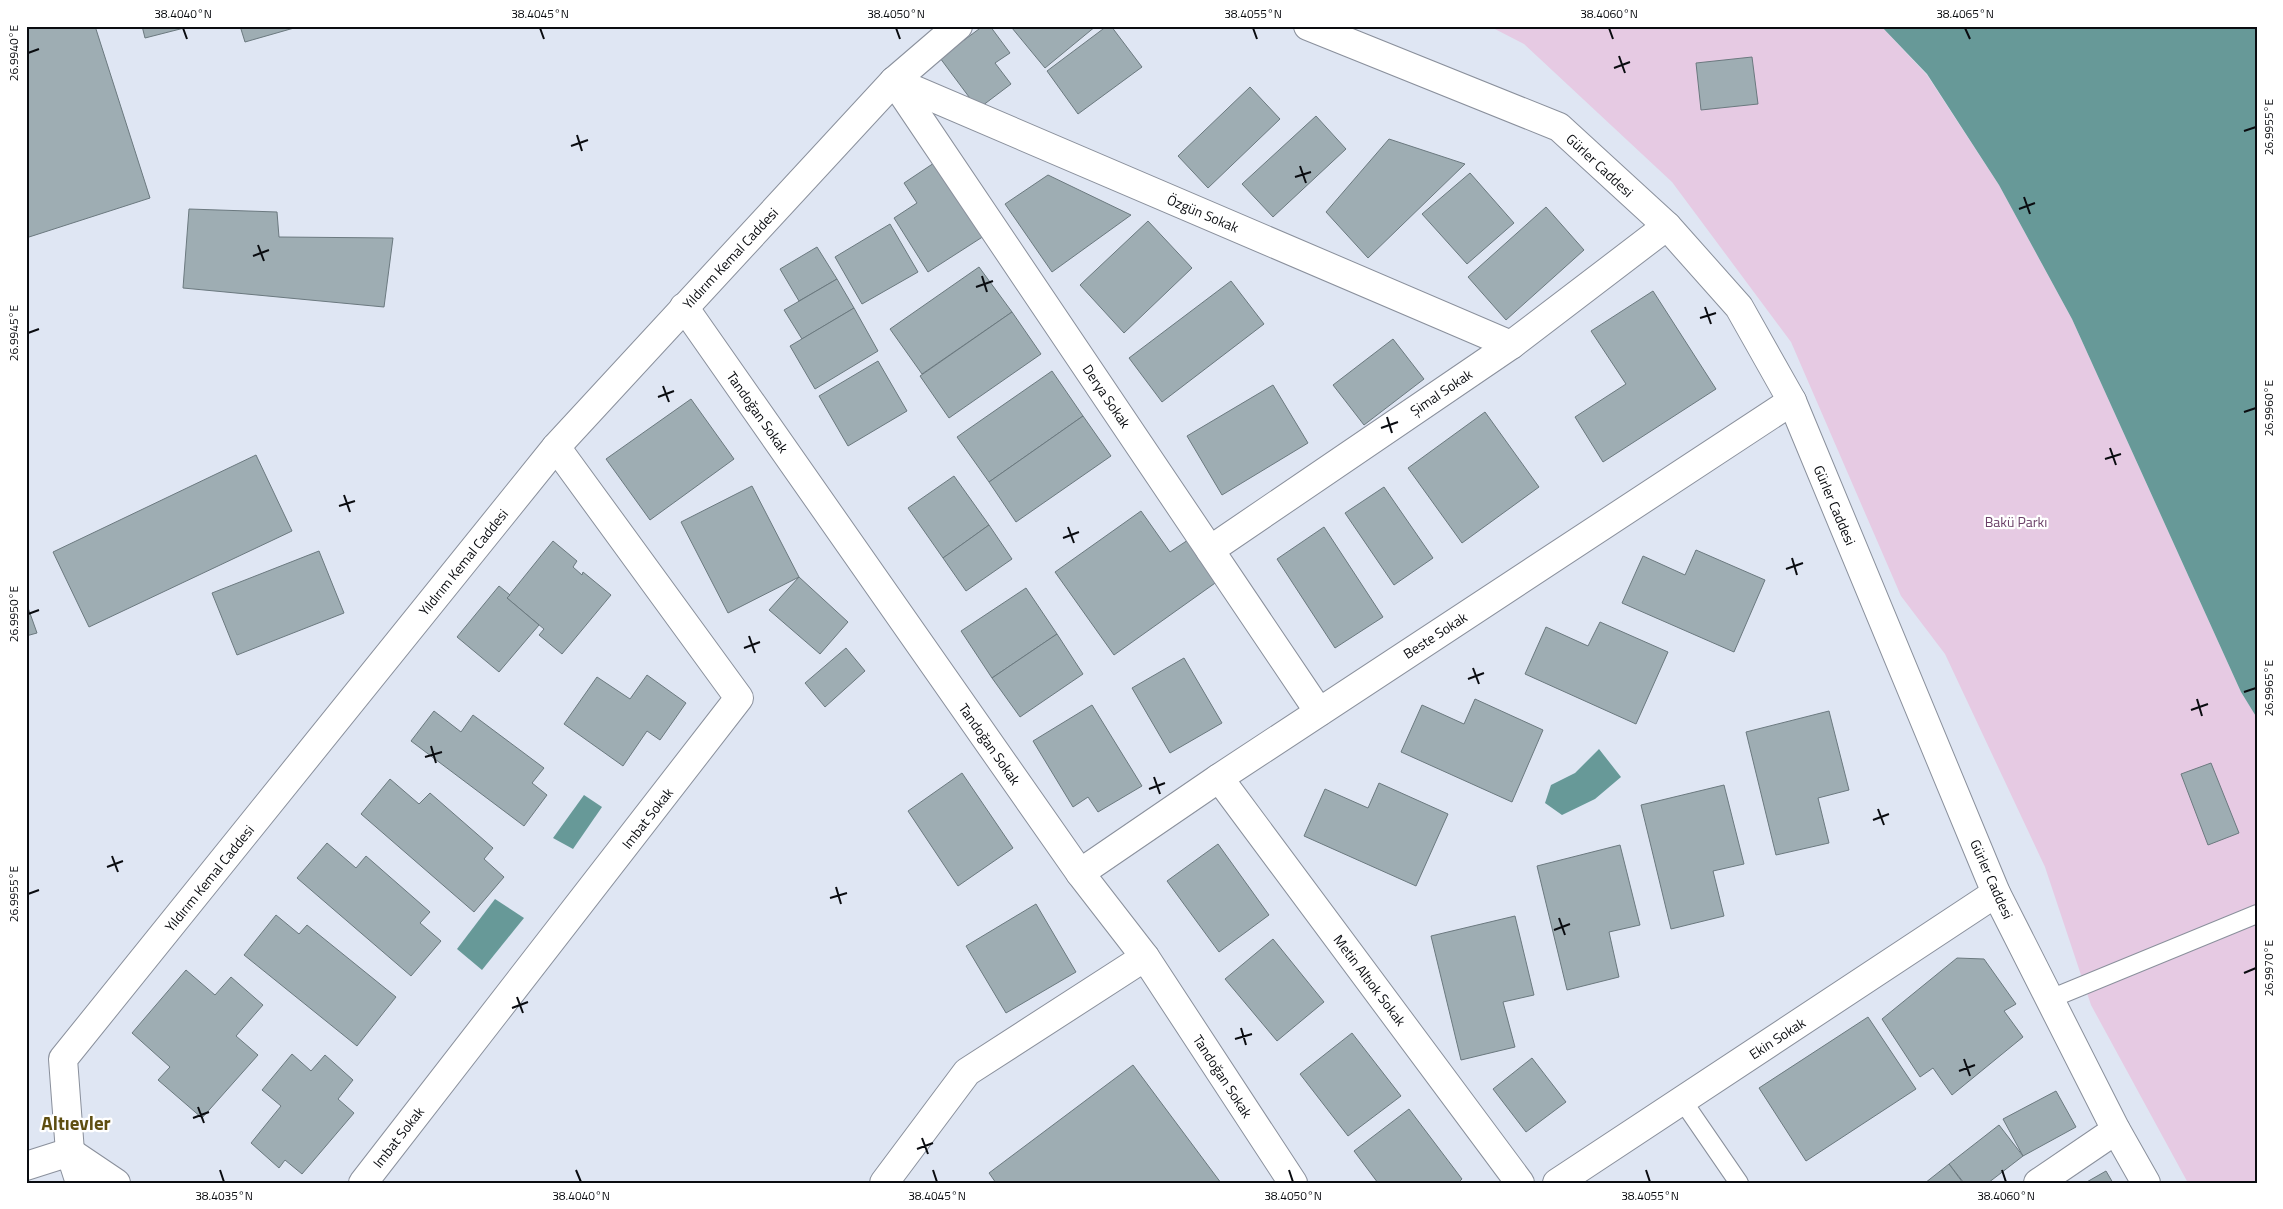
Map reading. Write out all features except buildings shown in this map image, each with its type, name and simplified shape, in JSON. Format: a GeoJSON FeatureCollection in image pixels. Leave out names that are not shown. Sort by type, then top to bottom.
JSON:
{"type":"FeatureCollection","features":[{"type":"Feature","properties":{"kind":"street","name":"Yıldırım Kemal Caddesi"},"geometry":{"type":"LineString","coordinates":[[80,1183],[70,1152],[63,1059],[556,447],[894,81],[958,26]]}},
{"type":"Feature","properties":{"kind":"street","name":"Gürler Caddesi"},"geometry":{"type":"LineString","coordinates":[[1308,26],[1559,127],[1667,226],[1739,307],[1792,401],[1996,893],[2116,1130],[2146,1183]]}},
{"type":"Feature","properties":{"kind":"street","name":"Özgün Sokak"},"geometry":{"type":"LineString","coordinates":[[894,81],[1511,345]]}},
{"type":"Feature","properties":{"kind":"street","name":"Derya Sokak"},"geometry":{"type":"LineString","coordinates":[[894,81],[1319,712]]}},
{"type":"Feature","properties":{"kind":"street","name":"Şimal Sokak"},"geometry":{"type":"LineString","coordinates":[[1210,550],[1511,345],[1667,226]]}},
{"type":"Feature","properties":{"kind":"street","name":"Tandoğan Sokak"},"geometry":{"type":"LineString","coordinates":[[684,307],[1080,873],[1145,957],[1293,1183]]}},
{"type":"Feature","properties":{"kind":"street","name":"Beste Sokak"},"geometry":{"type":"LineString","coordinates":[[1080,873],[1219,778],[1792,401]]}},
{"type":"Feature","properties":{"kind":"street","name":"Imbat Sokak"},"geometry":{"type":"LineString","coordinates":[[363,1183],[739,698],[556,447]]}},
{"type":"Feature","properties":{"kind":"street","name":"Metin Altıok Sokak"},"geometry":{"type":"LineString","coordinates":[[1219,778],[1520,1183]]}},
{"type":"Feature","properties":{"kind":"street","name":"Ekin Sokak"},"geometry":{"type":"LineString","coordinates":[[1557,1183],[1996,893]]}},
{"type":"Feature","properties":{"kind":"street"},"geometry":{"type":"LineString","coordinates":[[884,1183],[967,1072],[1145,957]]}},
{"type":"Feature","properties":{"kind":"street"},"geometry":{"type":"LineString","coordinates":[[2038,1183],[2116,1130]]}},
{"type":"Feature","properties":{"kind":"street"},"geometry":{"type":"LineString","coordinates":[[26,1166],[70,1152],[116,1183]]}},
{"type":"Feature","properties":{"kind":"lane"},"geometry":{"type":"LineString","coordinates":[[2050,999],[2257,914]]}},
{"type":"Feature","properties":{"kind":"lane"},"geometry":{"type":"LineString","coordinates":[[1682,1100],[1739,1183]]}},
{"type":"Feature","properties":{"kind":"green space","name":"Bakü Parkı"},"geometry":{"type":"Polygon","coordinates":[[[1489,26],[1881,26],[1927,75],[1999,185],[2072,319],[2241,692],[2257,718],[2257,1183],[2188,1183],[2091,1005],[2045,867],[1945,654],[1901,596],[1791,342],[1672,182],[1524,44],[1489,26]]]}},
{"type":"Feature","properties":{"kind":"shaded area"},"geometry":{"type":"Polygon","coordinates":[[[1881,26],[2257,26],[2257,718],[2241,692],[2072,319],[1999,185],[1927,74],[1881,26]]]}},
{"type":"Feature","properties":{"kind":"shaded area"},"geometry":{"type":"Polygon","coordinates":[[[1599,749],[1621,777],[1595,799],[1562,815],[1545,803],[1551,785],[1575,773],[1599,749]]]}},
{"type":"Feature","properties":{"kind":"shaded area"},"geometry":{"type":"Polygon","coordinates":[[[584,795],[602,807],[573,849],[553,838],[584,795]]]}},
{"type":"Feature","properties":{"kind":"shaded area"},"geometry":{"type":"Polygon","coordinates":[[[495,899],[524,918],[482,970],[457,949],[495,899]]]}},
{"type":"Feature","properties":{"kind":"district","name":"Altıevler"},"geometry":{"type":"Point","coordinates":[76,1122]}}]}
